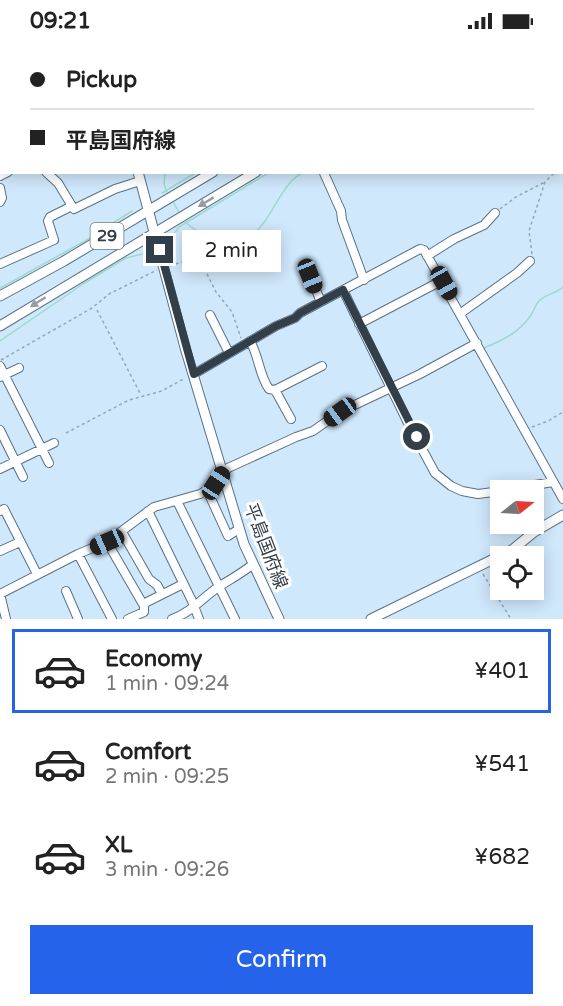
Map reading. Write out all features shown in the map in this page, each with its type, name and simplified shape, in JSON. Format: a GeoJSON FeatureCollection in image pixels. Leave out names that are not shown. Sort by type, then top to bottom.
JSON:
{"type":"FeatureCollection","features":[{"type":"Feature","properties":{"kind":"main road","name":"29"},"geometry":{"type":"LineString","coordinates":[[0,296],[64,261],[210,174]]}},
{"type":"Feature","properties":{"kind":"main road","name":"29"},"geometry":{"type":"LineString","coordinates":[[0,326],[253,174]]}},
{"type":"Feature","properties":{"kind":"main road","name":"平島国府線"},"geometry":{"type":"LineString","coordinates":[[139,177],[239,529],[252,565],[279,619]]}},
{"type":"Feature","properties":{"kind":"main road"},"geometry":{"type":"LineString","coordinates":[[371,619],[512,550],[534,532],[563,515]]}},
{"type":"Feature","properties":{"kind":"street"},"geometry":{"type":"LineString","coordinates":[[48,174],[58,183],[74,209],[139,177]]}},
{"type":"Feature","properties":{"kind":"street"},"geometry":{"type":"LineString","coordinates":[[324,174],[341,211],[342,220],[364,280]]}},
{"type":"Feature","properties":{"kind":"street"},"geometry":{"type":"LineString","coordinates":[[0,188],[2,198],[0,202]]}},
{"type":"Feature","properties":{"kind":"street"},"geometry":{"type":"LineString","coordinates":[[0,264],[54,240],[48,221],[50,217],[72,206]]}},
{"type":"Feature","properties":{"kind":"street"},"geometry":{"type":"LineString","coordinates":[[427,256],[454,239],[484,225],[495,213]]}},
{"type":"Feature","properties":{"kind":"street"},"geometry":{"type":"LineString","coordinates":[[194,374],[247,342],[343,290],[420,249],[424,250],[563,499]]}},
{"type":"Feature","properties":{"kind":"street"},"geometry":{"type":"LineString","coordinates":[[461,314],[530,261]]}},
{"type":"Feature","properties":{"kind":"street"},"geometry":{"type":"LineString","coordinates":[[310,276],[321,302]]}},
{"type":"Feature","properties":{"kind":"street"},"geometry":{"type":"LineString","coordinates":[[359,324],[441,281]]}},
{"type":"Feature","properties":{"kind":"street"},"geometry":{"type":"LineString","coordinates":[[343,290],[435,473],[451,486],[462,491],[478,494],[490,493]]}},
{"type":"Feature","properties":{"kind":"street"},"geometry":{"type":"LineString","coordinates":[[211,321],[229,353]]}},
{"type":"Feature","properties":{"kind":"street"},"geometry":{"type":"LineString","coordinates":[[247,342],[257,355],[269,390],[275,390],[322,366]]}},
{"type":"Feature","properties":{"kind":"street"},"geometry":{"type":"LineString","coordinates":[[6,619],[0,594],[78,554],[107,542],[154,507],[207,490],[228,468],[314,430],[340,412],[420,374],[477,343]]}},
{"type":"Feature","properties":{"kind":"street"},"geometry":{"type":"LineString","coordinates":[[0,366],[2,376],[49,463]]}},
{"type":"Feature","properties":{"kind":"street"},"geometry":{"type":"LineString","coordinates":[[2,376],[19,368]]}},
{"type":"Feature","properties":{"kind":"street"},"geometry":{"type":"LineString","coordinates":[[275,390],[291,419]]}},
{"type":"Feature","properties":{"kind":"street"},"geometry":{"type":"LineString","coordinates":[[0,430],[23,477]]}},
{"type":"Feature","properties":{"kind":"street"},"geometry":{"type":"LineString","coordinates":[[0,469],[54,443]]}},
{"type":"Feature","properties":{"kind":"street"},"geometry":{"type":"LineString","coordinates":[[544,484],[553,482]]}},
{"type":"Feature","properties":{"kind":"street"},"geometry":{"type":"LineString","coordinates":[[207,490],[228,536],[239,529]]}},
{"type":"Feature","properties":{"kind":"street"},"geometry":{"type":"LineString","coordinates":[[177,501],[235,619]]}},
{"type":"Feature","properties":{"kind":"street"},"geometry":{"type":"LineString","coordinates":[[0,511],[4,509],[37,574]]}},
{"type":"Feature","properties":{"kind":"street"},"geometry":{"type":"LineString","coordinates":[[148,511],[199,619]]}},
{"type":"Feature","properties":{"kind":"street"},"geometry":{"type":"LineString","coordinates":[[122,532],[149,579],[158,585],[162,594]]}},
{"type":"Feature","properties":{"kind":"street"},"geometry":{"type":"LineString","coordinates":[[0,551],[20,542]]}},
{"type":"Feature","properties":{"kind":"street"},"geometry":{"type":"LineString","coordinates":[[107,542],[143,604],[144,612],[128,619]]}},
{"type":"Feature","properties":{"kind":"street"},"geometry":{"type":"LineString","coordinates":[[78,554],[112,619]]}},
{"type":"Feature","properties":{"kind":"street"},"geometry":{"type":"LineString","coordinates":[[172,619],[252,565]]}},
{"type":"Feature","properties":{"kind":"street"},"geometry":{"type":"LineString","coordinates":[[143,604],[183,584]]}},
{"type":"Feature","properties":{"kind":"street"},"geometry":{"type":"LineString","coordinates":[[66,591],[78,619]]}},
{"type":"Feature","properties":{"kind":"path"},"geometry":{"type":"LineString","coordinates":[[495,213],[516,197],[545,182],[553,174]]}},
{"type":"Feature","properties":{"kind":"path"},"geometry":{"type":"LineString","coordinates":[[530,261],[532,255],[529,231],[545,182]]}},
{"type":"Feature","properties":{"kind":"path"},"geometry":{"type":"LineString","coordinates":[[0,360],[92,308],[109,294],[138,279],[195,257],[200,260],[216,292],[232,312],[247,342]]}},
{"type":"Feature","properties":{"kind":"path"},"geometry":{"type":"LineString","coordinates":[[97,310],[141,396]]}},
{"type":"Feature","properties":{"kind":"path"},"geometry":{"type":"LineString","coordinates":[[66,433],[129,400],[162,391],[194,374]]}},
{"type":"Feature","properties":{"kind":"path"},"geometry":{"type":"LineString","coordinates":[[523,430],[563,412]]}},
{"type":"Feature","properties":{"kind":"path"},"geometry":{"type":"LineString","coordinates":[[479,567],[511,619]]}},
{"type":"Feature","properties":{"kind":"waterway"},"geometry":{"type":"LineString","coordinates":[[165,174],[164,184],[167,192]]}},
{"type":"Feature","properties":{"kind":"waterway"},"geometry":{"type":"LineString","coordinates":[[162,193],[194,174]]}},
{"type":"Feature","properties":{"kind":"waterway"},"geometry":{"type":"LineString","coordinates":[[167,243],[179,227],[267,174]]}},
{"type":"Feature","properties":{"kind":"waterway"},"geometry":{"type":"LineString","coordinates":[[185,222],[214,239],[232,243],[246,239],[258,230],[284,190],[302,174]]}},
{"type":"Feature","properties":{"kind":"waterway"},"geometry":{"type":"LineString","coordinates":[[172,200],[180,214]]}},
{"type":"Feature","properties":{"kind":"waterway"},"geometry":{"type":"LineString","coordinates":[[0,288],[85,241],[132,211]]}},
{"type":"Feature","properties":{"kind":"waterway"},"geometry":{"type":"LineString","coordinates":[[0,341],[83,284],[126,258],[155,251]]}},
{"type":"Feature","properties":{"kind":"waterway"},"geometry":{"type":"LineString","coordinates":[[484,348],[516,331],[541,299],[563,287]]}},
{"type":"Feature","properties":{"kind":"route"},"geometry":{"type":"LineString","coordinates":[[160,250],[194,374],[343,290],[417,437]]}}]}
